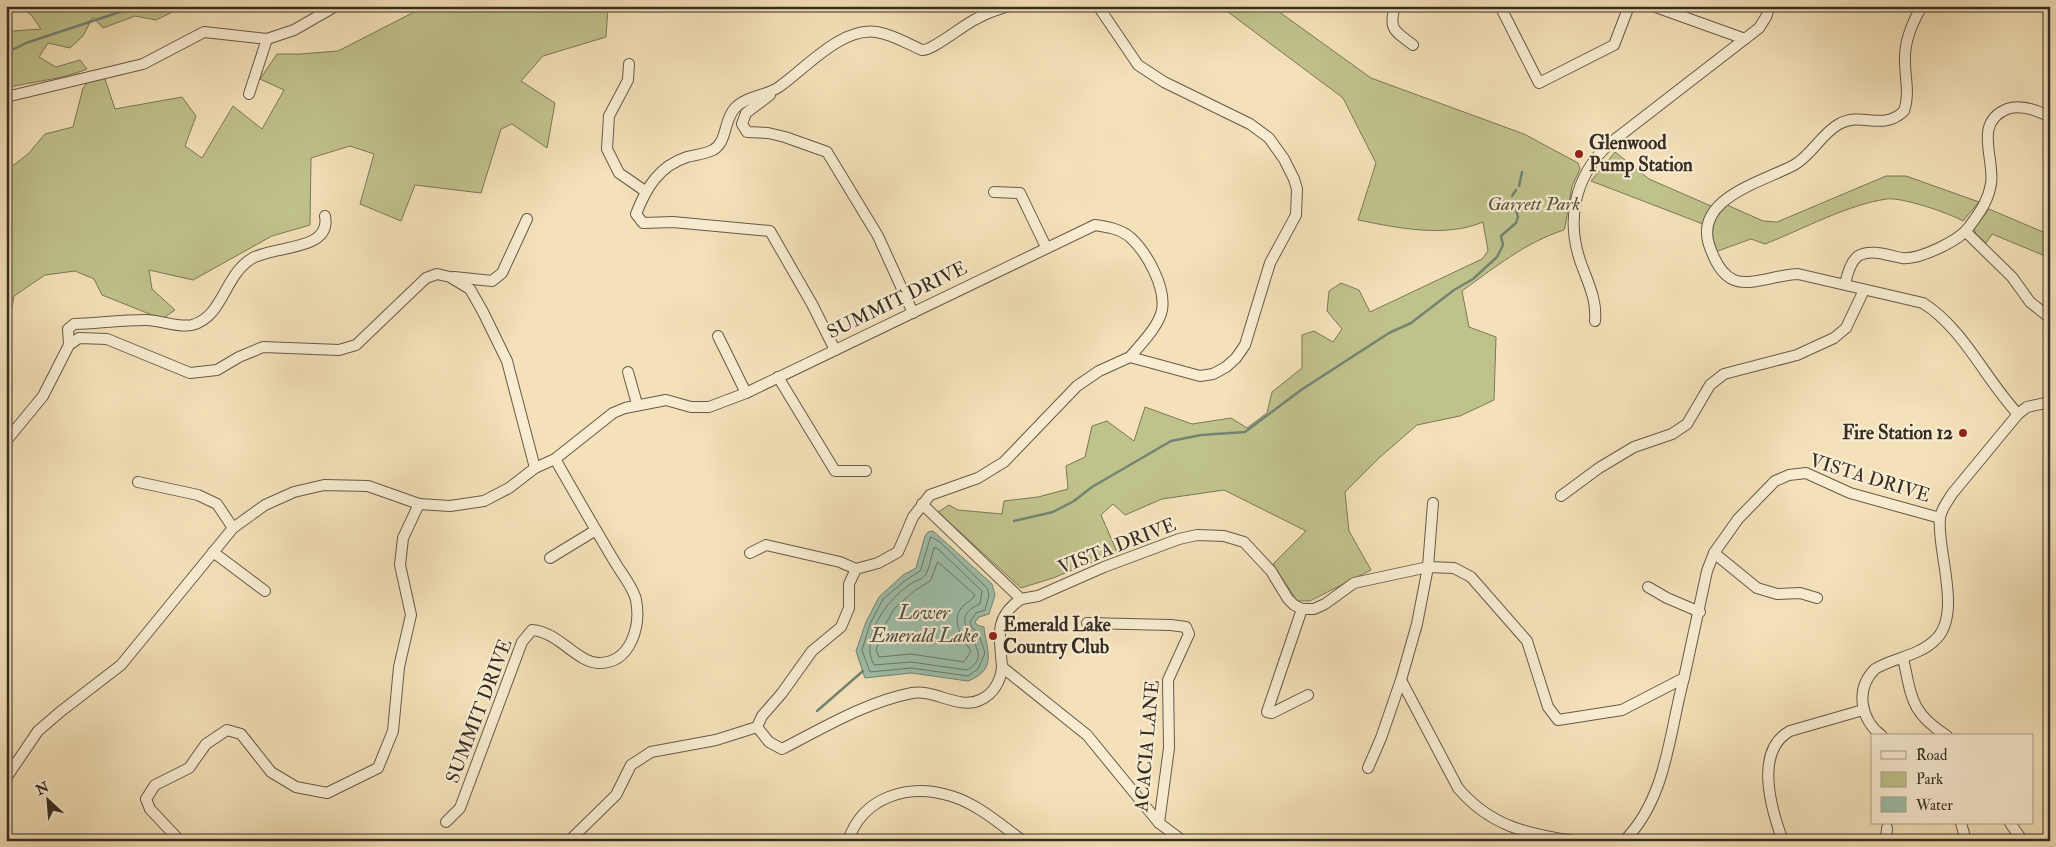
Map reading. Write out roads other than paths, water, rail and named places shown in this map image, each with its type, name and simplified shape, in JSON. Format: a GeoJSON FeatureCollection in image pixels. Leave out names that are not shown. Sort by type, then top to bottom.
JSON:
{"type":"FeatureCollection","features":[{"type":"Feature","properties":{"kind":"street"},"geometry":{"type":"LineString","coordinates":[[6,97],[143,64],[204,32],[267,39],[294,30],[336,6]]}},
{"type":"Feature","properties":{"kind":"street"},"geometry":{"type":"LineString","coordinates":[[913,313],[878,236],[827,152],[785,137],[768,133],[747,132],[742,124],[746,114],[813,59],[848,37],[876,32],[922,50],[929,50],[957,29],[977,18],[1010,6]]}},
{"type":"Feature","properties":{"kind":"street"},"geometry":{"type":"LineString","coordinates":[[750,553],[766,545],[840,562],[856,569],[878,563],[898,552],[913,517],[934,492],[978,478],[1004,462],[1077,386],[1099,371],[1130,357],[1200,376],[1213,374],[1236,358],[1244,345],[1270,263],[1294,220],[1298,207],[1297,189],[1284,159],[1268,138],[1250,124],[1164,82],[1138,65],[1098,6]]}},
{"type":"Feature","properties":{"kind":"street"},"geometry":{"type":"LineString","coordinates":[[1396,6],[1391,21],[1394,29],[1413,45]]}},
{"type":"Feature","properties":{"kind":"street"},"geometry":{"type":"LineString","coordinates":[[1500,6],[1539,83],[1614,45],[1629,6]]}},
{"type":"Feature","properties":{"kind":"street"},"geometry":{"type":"LineString","coordinates":[[1653,6],[1745,39]]}},
{"type":"Feature","properties":{"kind":"street"},"geometry":{"type":"LineString","coordinates":[[1595,321],[1597,306],[1574,241],[1572,219],[1577,193],[1589,167],[1609,144],[1759,28],[1770,6]]}},
{"type":"Feature","properties":{"kind":"street"},"geometry":{"type":"LineString","coordinates":[[1922,6],[1910,31],[1905,48],[1908,89],[1904,111],[1888,121],[1851,120],[1839,124],[1794,165],[1759,179],[1733,194],[1718,206],[1712,217],[1708,230],[1708,244],[1722,270],[1733,280],[1743,282],[1782,274],[1798,274],[1923,303],[1938,313],[2018,414]]}},
{"type":"Feature","properties":{"kind":"street"},"geometry":{"type":"LineString","coordinates":[[250,94],[267,39]]}},
{"type":"Feature","properties":{"kind":"street"},"geometry":{"type":"LineString","coordinates":[[629,64],[628,80],[609,116],[607,149],[618,173],[645,191]]}},
{"type":"Feature","properties":{"kind":"street"},"geometry":{"type":"LineString","coordinates":[[778,88],[750,99],[735,108],[725,124],[724,139],[713,150],[667,165],[645,191],[636,214],[643,223],[673,222],[770,231],[812,304],[834,350]]}},
{"type":"Feature","properties":{"kind":"street"},"geometry":{"type":"LineString","coordinates":[[1845,284],[1852,263],[1860,254],[1873,253],[1904,258],[1916,257],[1929,253],[1966,232],[1987,201],[1991,181],[1987,131],[1996,116],[2003,111],[2019,107],[2038,110],[2050,118]]}},
{"type":"Feature","properties":{"kind":"street"},"geometry":{"type":"LineString","coordinates":[[994,192],[1020,193],[1046,247]]}},
{"type":"Feature","properties":{"kind":"street"},"geometry":{"type":"LineString","coordinates":[[6,441],[43,396],[68,344],[68,329],[74,324],[148,320],[191,325],[213,313],[237,270],[253,257],[316,240],[325,230],[325,216]]}},
{"type":"Feature","properties":{"kind":"street"},"geometry":{"type":"LineString","coordinates":[[68,344],[79,338],[107,339],[190,373],[217,370],[239,357],[263,347],[339,350],[356,345],[426,278],[436,274],[492,282],[502,273],[527,219]]}},
{"type":"Feature","properties":{"kind":"street","name":"SUMMIT DRIVE"},"geometry":{"type":"LineString","coordinates":[[6,778],[38,732],[60,712],[121,665],[233,528],[265,504],[294,492],[324,486],[368,486],[419,504],[450,506],[484,501],[509,488],[535,468],[555,459],[613,413],[636,404],[666,400],[692,407],[709,407],[746,393],[1046,247],[1096,225],[1114,228],[1130,238],[1141,251],[1158,281],[1163,296],[1162,311],[1152,329],[1130,357]]}},
{"type":"Feature","properties":{"kind":"street"},"geometry":{"type":"LineString","coordinates":[[1966,232],[2012,277],[2030,302],[2050,318]]}},
{"type":"Feature","properties":{"kind":"street"},"geometry":{"type":"LineString","coordinates":[[450,277],[470,288],[507,361],[535,468]]}},
{"type":"Feature","properties":{"kind":"street"},"geometry":{"type":"LineString","coordinates":[[1561,496],[1599,468],[1634,447],[1672,434],[1687,424],[1710,385],[1724,374],[1797,355],[1834,338],[1846,328],[1864,290]]}},
{"type":"Feature","properties":{"kind":"street"},"geometry":{"type":"LineString","coordinates":[[718,336],[746,393]]}},
{"type":"Feature","properties":{"kind":"street"},"geometry":{"type":"LineString","coordinates":[[628,372],[636,404]]}},
{"type":"Feature","properties":{"kind":"street"},"geometry":{"type":"LineString","coordinates":[[778,377],[835,471],[866,471]]}},
{"type":"Feature","properties":{"kind":"street"},"geometry":{"type":"LineString","coordinates":[[1880,734],[1874,729],[1863,710],[1863,688],[1869,675],[1882,665],[1903,658],[1935,641],[1944,626],[1948,589],[1940,518],[1952,494],[2018,414],[2027,407],[2050,402]]}},
{"type":"Feature","properties":{"kind":"street","name":"SUMMIT DRIVE"},"geometry":{"type":"LineString","coordinates":[[446,822],[460,808],[522,642],[532,630],[544,631],[584,658],[598,663],[616,659],[631,645],[637,627],[636,599],[555,459]]}},
{"type":"Feature","properties":{"kind":"street","name":"VISTA DRIVE"},"geometry":{"type":"LineString","coordinates":[[1624,841],[1644,817],[1661,778],[1700,612],[1707,571],[1714,553],[1738,519],[1765,490],[1775,482],[1796,474],[1819,477],[1850,493],[1940,518]]}},
{"type":"Feature","properties":{"kind":"street"},"geometry":{"type":"LineString","coordinates":[[138,482],[198,496],[217,504],[233,528]]}},
{"type":"Feature","properties":{"kind":"street"},"geometry":{"type":"LineString","coordinates":[[1368,768],[1382,738],[1402,680],[1417,624],[1428,568],[1433,503]]}},
{"type":"Feature","properties":{"kind":"street"},"geometry":{"type":"LineString","coordinates":[[180,841],[150,809],[146,799],[155,785],[189,768],[206,744],[227,730],[242,734],[271,772],[296,787],[327,793],[378,768],[393,731],[399,667],[411,615],[400,565],[403,538],[419,504]]}},
{"type":"Feature","properties":{"kind":"street"},"geometry":{"type":"LineString","coordinates":[[757,727],[769,742],[782,749],[880,702],[915,693],[968,703],[986,697],[998,682],[1002,667],[1000,623],[1009,607],[1021,599],[922,504]]}},
{"type":"Feature","properties":{"kind":"street"},"geometry":{"type":"LineString","coordinates":[[550,558],[596,530]]}},
{"type":"Feature","properties":{"kind":"street","name":"VISTA DRIVE"},"geometry":{"type":"LineString","coordinates":[[1021,599],[1038,596],[1104,567],[1180,539],[1210,535],[1224,536],[1244,542],[1271,571],[1294,606],[1302,609]]}},
{"type":"Feature","properties":{"kind":"street"},"geometry":{"type":"LineString","coordinates":[[213,552],[265,591]]}},
{"type":"Feature","properties":{"kind":"street"},"geometry":{"type":"LineString","coordinates":[[1714,553],[1756,588],[1777,594],[1800,593],[1817,598]]}},
{"type":"Feature","properties":{"kind":"street"},"geometry":{"type":"LineString","coordinates":[[1308,695],[1272,713],[1267,712],[1302,609],[1314,609],[1325,604],[1354,583],[1428,568],[1454,568],[1471,577],[1527,641],[1548,706],[1558,720],[1622,710],[1684,678]]}},
{"type":"Feature","properties":{"kind":"street"},"geometry":{"type":"LineString","coordinates":[[569,841],[616,795],[631,765],[651,752],[716,740],[757,727],[762,716],[782,693],[812,651],[841,627],[850,608],[850,584],[856,569]]}},
{"type":"Feature","properties":{"kind":"street"},"geometry":{"type":"LineString","coordinates":[[1648,587],[1667,598],[1700,612]]}},
{"type":"Feature","properties":{"kind":"street","name":"ACACIA LANE"},"geometry":{"type":"LineString","coordinates":[[1087,623],[1171,625],[1186,627],[1190,634],[1168,680],[1169,748],[1159,823]]}},
{"type":"Feature","properties":{"kind":"street"},"geometry":{"type":"LineString","coordinates":[[1903,658],[1916,708],[1931,726],[1944,734]]}},
{"type":"Feature","properties":{"kind":"street"},"geometry":{"type":"LineString","coordinates":[[1002,667],[1087,735],[1159,823],[1183,841]]}},
{"type":"Feature","properties":{"kind":"street"},"geometry":{"type":"LineString","coordinates":[[1402,680],[1458,788],[1469,801],[1484,814],[1513,829],[1574,841]]}},
{"type":"Feature","properties":{"kind":"street"},"geometry":{"type":"LineString","coordinates":[[1783,841],[1772,808],[1769,764],[1773,747],[1780,736],[1790,730],[1863,710]]}},
{"type":"Feature","properties":{"kind":"street"},"geometry":{"type":"LineString","coordinates":[[848,841],[858,820],[872,806],[886,796],[901,792],[951,796],[980,810],[1023,841]]}},
{"type":"Feature","properties":{"kind":"street"},"geometry":{"type":"LineString","coordinates":[[1961,824],[1966,841]]}},
{"type":"Feature","properties":{"kind":"street"},"geometry":{"type":"LineString","coordinates":[[2011,824],[2022,840]]}},
{"type":"Feature","properties":{"kind":"street"},"geometry":{"type":"LineString","coordinates":[[1886,841],[1887,828]]}},
{"type":"Feature","properties":{"kind":"water","name":"Lower Emerald Lake"},"geometry":{"type":"Polygon","coordinates":[[[933,531],[992,584],[995,595],[989,614],[979,617],[975,622],[977,625],[984,627],[988,650],[987,664],[978,676],[968,681],[911,673],[865,678],[856,651],[866,622],[879,597],[903,575],[916,568],[925,536],[928,532],[933,531]]]}},
{"type":"Feature","properties":{"kind":"waterway"},"geometry":{"type":"LineString","coordinates":[[6,53],[26,43],[138,6]]}},
{"type":"Feature","properties":{"kind":"waterway"},"geometry":{"type":"LineString","coordinates":[[1519,186],[1522,172]]}},
{"type":"Feature","properties":{"kind":"waterway"},"geometry":{"type":"LineString","coordinates":[[1512,196],[1516,190]]}},
{"type":"Feature","properties":{"kind":"waterway"},"geometry":{"type":"LineString","coordinates":[[1014,521],[1053,512],[1171,441],[1201,435],[1245,432],[1301,390],[1389,333],[1411,323],[1454,290],[1473,279],[1497,257],[1503,245],[1501,236],[1516,223],[1518,217],[1514,203]]}},
{"type":"Feature","properties":{"kind":"waterway"},"geometry":{"type":"LineString","coordinates":[[817,711],[863,671]]}},
{"type":"Feature","properties":{"kind":"place","name":"Glenwood Pump Station"},"geometry":{"type":"Point","coordinates":[1579,154]}},
{"type":"Feature","properties":{"kind":"place","name":"Fire Station 12"},"geometry":{"type":"Point","coordinates":[1963,433]}},
{"type":"Feature","properties":{"kind":"place","name":"Emerald Lake Country Club"},"geometry":{"type":"Point","coordinates":[993,636]}},
{"type":"Feature","properties":{"kind":"park label","name":"Garrett Park"},"geometry":{"type":"Point","coordinates":[1534,204]}}]}
